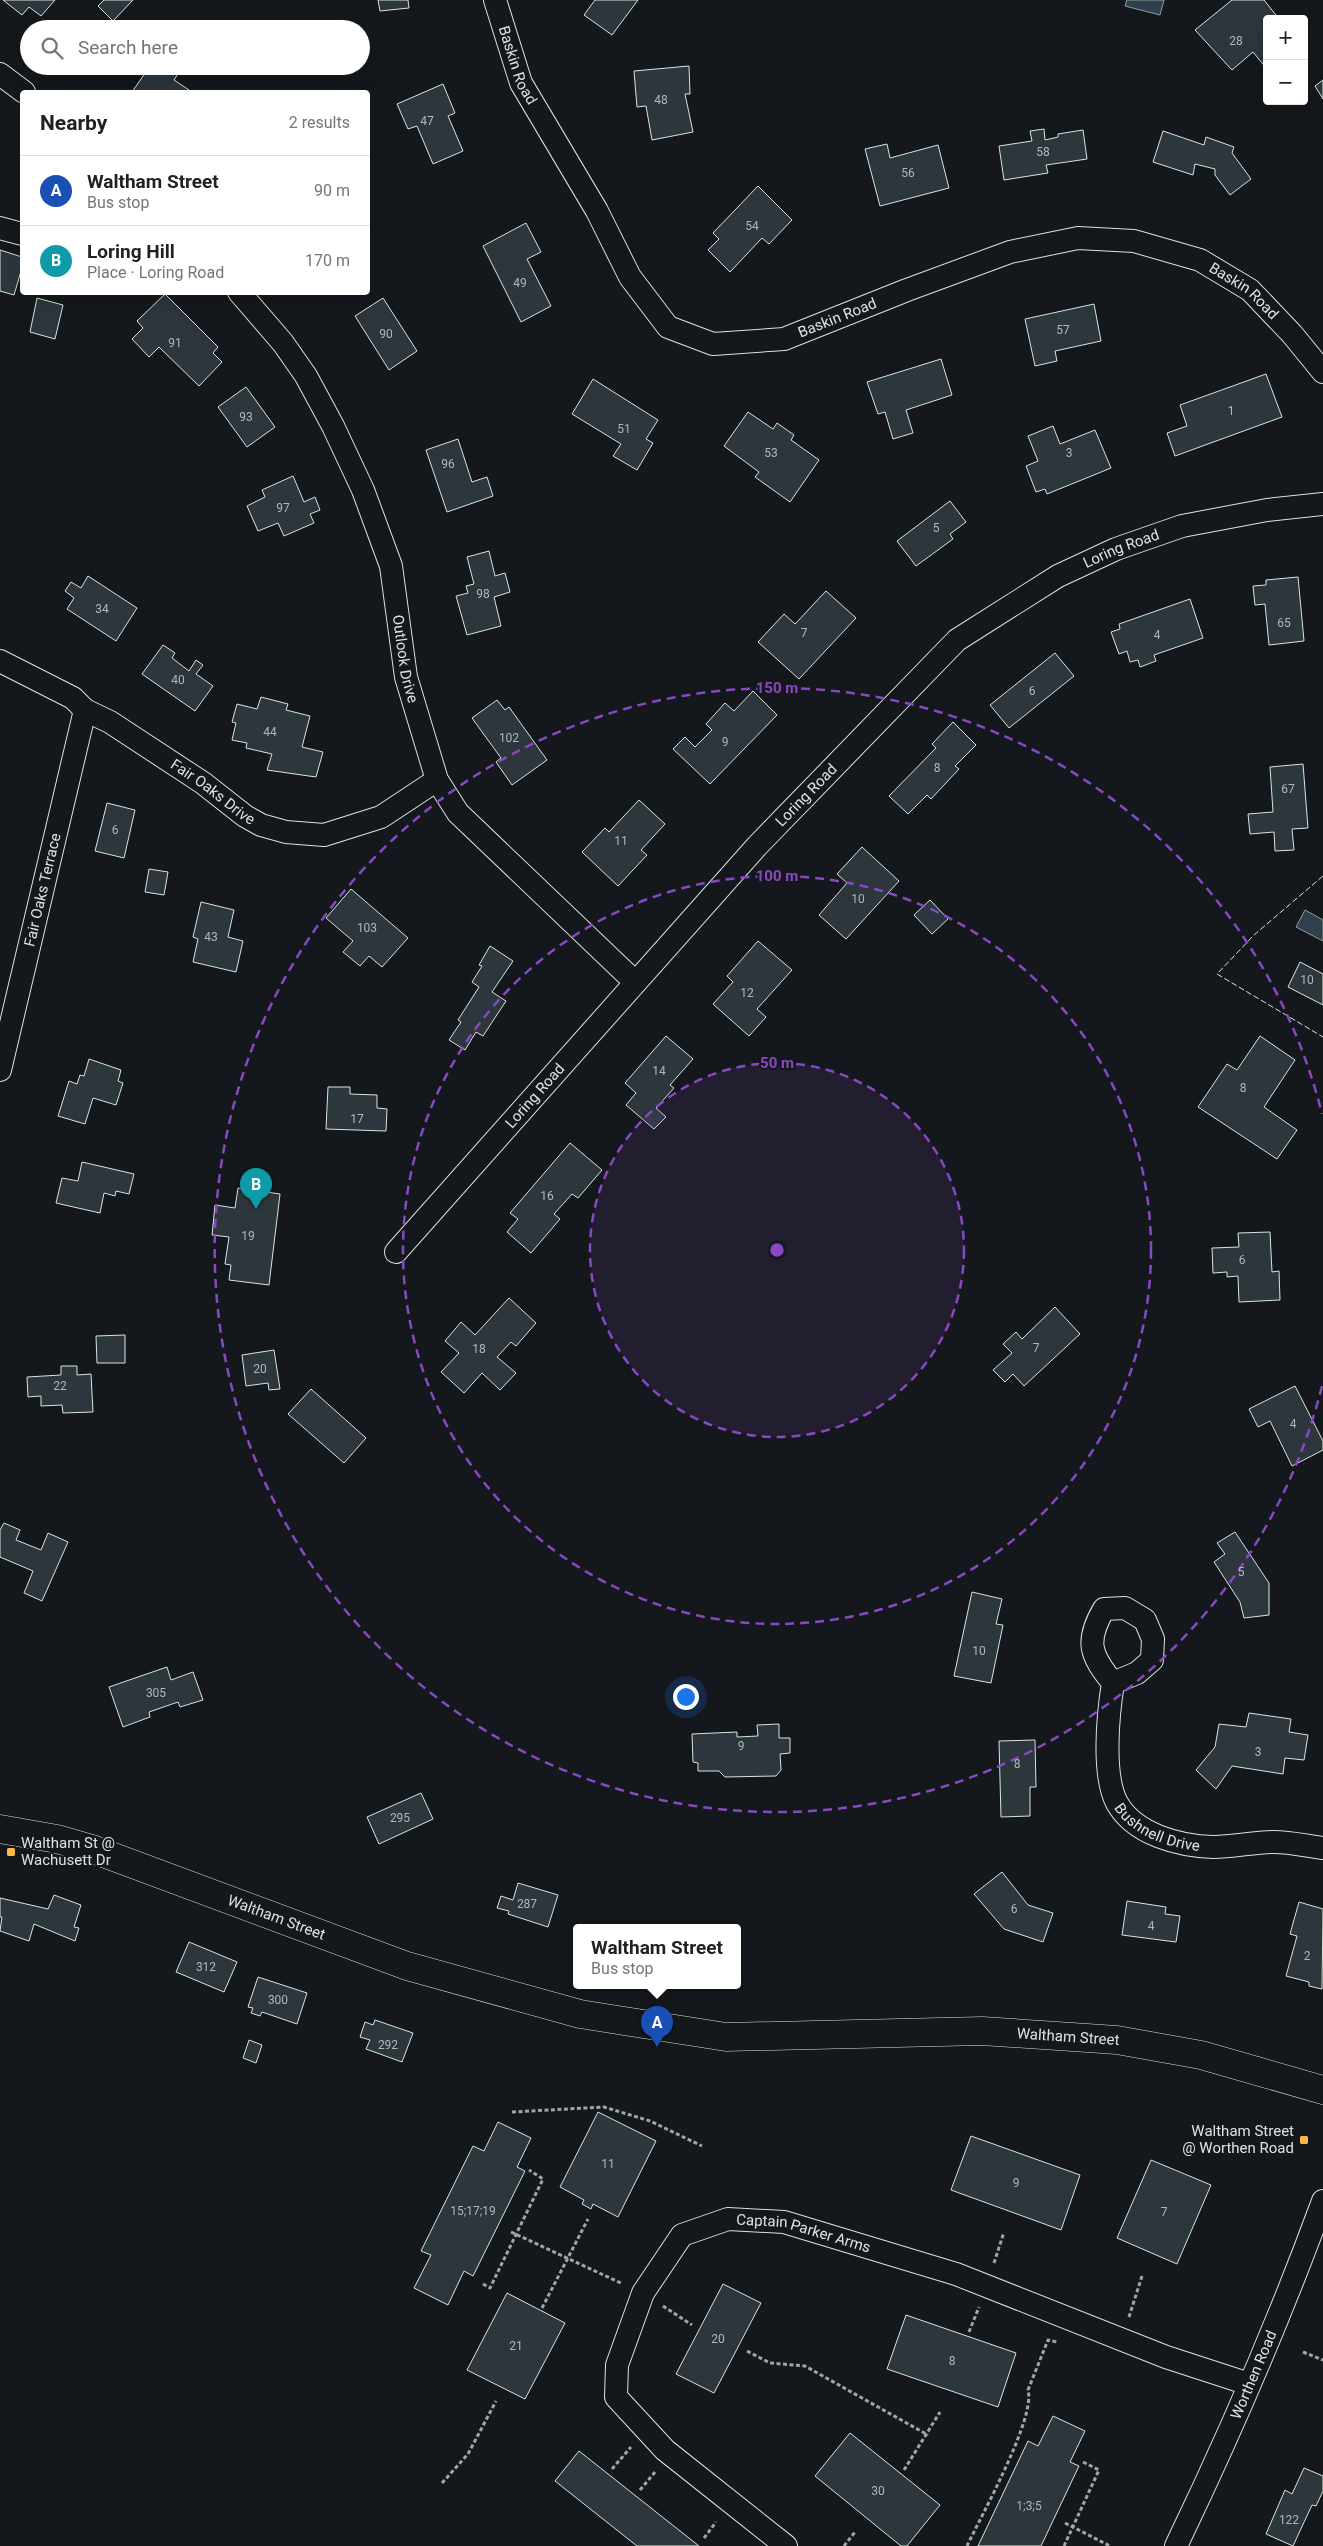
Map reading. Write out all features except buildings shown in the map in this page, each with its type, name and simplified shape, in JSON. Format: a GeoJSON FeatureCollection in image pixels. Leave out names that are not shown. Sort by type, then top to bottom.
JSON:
{"type":"FeatureCollection","features":[{"type":"Feature","properties":{"kind":"main road","name":"Waltham Street"},"geometry":{"type":"LineString","coordinates":[[0,1829],[57,1839],[95,1850],[407,1966],[580,2014],[726,2037],[982,2031],[1117,2040],[1201,2055],[1323,2090]]}},
{"type":"Feature","properties":{"kind":"street","name":"Baskin Road"},"geometry":{"type":"LineString","coordinates":[[495,0],[521,83],[597,211],[630,277],[668,326],[713,344],[784,339],[907,290],[1010,252],[1078,238],[1134,241],[1200,260],[1250,290],[1292,334],[1323,372]]}},
{"type":"Feature","properties":{"kind":"street"},"geometry":{"type":"LineString","coordinates":[[0,74],[21,90]]}},
{"type":"Feature","properties":{"kind":"street"},"geometry":{"type":"LineString","coordinates":[[0,228],[20,233]]}},
{"type":"Feature","properties":{"kind":"street","name":"Outlook Drive"},"geometry":{"type":"LineString","coordinates":[[242,295],[282,343],[306,376],[333,426],[363,490],[391,566],[406,677],[438,780],[458,813],[635,982]]}},
{"type":"Feature","properties":{"kind":"street","name":"Loring Road"},"geometry":{"type":"LineString","coordinates":[[396,1252],[757,846],[957,640],[1058,576],[1116,549],[1182,526],[1267,510],[1323,504]]}},
{"type":"Feature","properties":{"kind":"street","name":"Fair Oaks Drive"},"geometry":{"type":"LineString","coordinates":[[0,662],[73,698],[85,710],[110,722],[203,783],[245,816],[261,825],[286,832],[324,835],[381,817],[438,780]]}},
{"type":"Feature","properties":{"kind":"street","name":"Fair Oaks Terrace"},"geometry":{"type":"LineString","coordinates":[[0,1070],[85,710]]}},
{"type":"Feature","properties":{"kind":"street","name":"Bushnell Drive"},"geometry":{"type":"LineString","coordinates":[[1113,1683],[1108,1713],[1108,1768],[1117,1803],[1140,1828],[1171,1840],[1213,1847],[1275,1842],[1323,1848]]}},
{"type":"Feature","properties":{"kind":"street","name":"Worthen Road"},"geometry":{"type":"LineString","coordinates":[[1176,2546],[1206,2483],[1323,2202]]}},
{"type":"Feature","properties":{"kind":"street","name":"Captain Parker Arms"},"geometry":{"type":"LineString","coordinates":[[786,2546],[665,2450],[616,2397],[617,2365],[643,2293],[682,2235],[728,2219],[784,2222],[822,2236],[956,2274],[1166,2358],[1248,2384]]}},
{"type":"Feature","properties":{"kind":"path"},"geometry":{"type":"LineString","coordinates":[[512,2112],[604,2108],[650,2121],[702,2146]]}},
{"type":"Feature","properties":{"kind":"path"},"geometry":{"type":"LineString","coordinates":[[483,2284],[490,2288],[543,2179],[530,2170]]}},
{"type":"Feature","properties":{"kind":"path"},"geometry":{"type":"LineString","coordinates":[[542,2308],[588,2218]]}},
{"type":"Feature","properties":{"kind":"path"},"geometry":{"type":"LineString","coordinates":[[511,2232],[643,2293],[692,2325]]}},
{"type":"Feature","properties":{"kind":"path"},"geometry":{"type":"LineString","coordinates":[[1122,2340],[1142,2276]]}},
{"type":"Feature","properties":{"kind":"path"},"geometry":{"type":"LineString","coordinates":[[967,2546],[1019,2436],[1030,2399],[1028,2390],[1048,2340],[1058,2342]]}},
{"type":"Feature","properties":{"kind":"path"},"geometry":{"type":"LineString","coordinates":[[747,2351],[770,2363],[805,2366],[928,2435]]}},
{"type":"Feature","properties":{"kind":"path"},"geometry":{"type":"LineString","coordinates":[[1303,2352],[1323,2360]]}},
{"type":"Feature","properties":{"kind":"path"},"geometry":{"type":"LineString","coordinates":[[442,2483],[468,2454],[496,2401]]}},
{"type":"Feature","properties":{"kind":"path"},"geometry":{"type":"LineString","coordinates":[[904,2470],[928,2435],[940,2412]]}},
{"type":"Feature","properties":{"kind":"path"},"geometry":{"type":"LineString","coordinates":[[1064,2546],[1074,2528],[1099,2470],[1083,2462]]}},
{"type":"Feature","properties":{"kind":"path"},"geometry":{"type":"LineString","coordinates":[[1065,2524],[1110,2546]]}},
{"type":"Feature","properties":{"kind":"path"},"geometry":{"type":"LineString","coordinates":[[844,2546],[855,2532]]}},
{"type":"Feature","properties":{"kind":"water"},"geometry":{"type":"Polygon","coordinates":[[[1127,0],[1164,0],[1160,15],[1125,6],[1127,0]]]}},
{"type":"Feature","properties":{"kind":"water"},"geometry":{"type":"Polygon","coordinates":[[[1305,910],[1323,920],[1323,941],[1296,927],[1305,910]]]}},
{"type":"Feature","properties":{"kind":"fence"},"geometry":{"type":"LineString","coordinates":[[1323,876],[1254,935],[1217,974],[1323,1037]]}},
{"type":"Feature","properties":{"kind":"place","name":"Loring Hill"},"geometry":{"type":"Point","coordinates":[256,1209]}},
{"type":"Feature","properties":{"kind":"place","name":"Waltham St @ Wachusett Dr"},"geometry":{"type":"Point","coordinates":[11,1852]}},
{"type":"Feature","properties":{"kind":"place","name":"Waltham Street"},"geometry":{"type":"Point","coordinates":[657,2047]}},
{"type":"Feature","properties":{"kind":"place","name":"Waltham Street @ Worthen Road"},"geometry":{"type":"Point","coordinates":[1304,2140]}}]}
